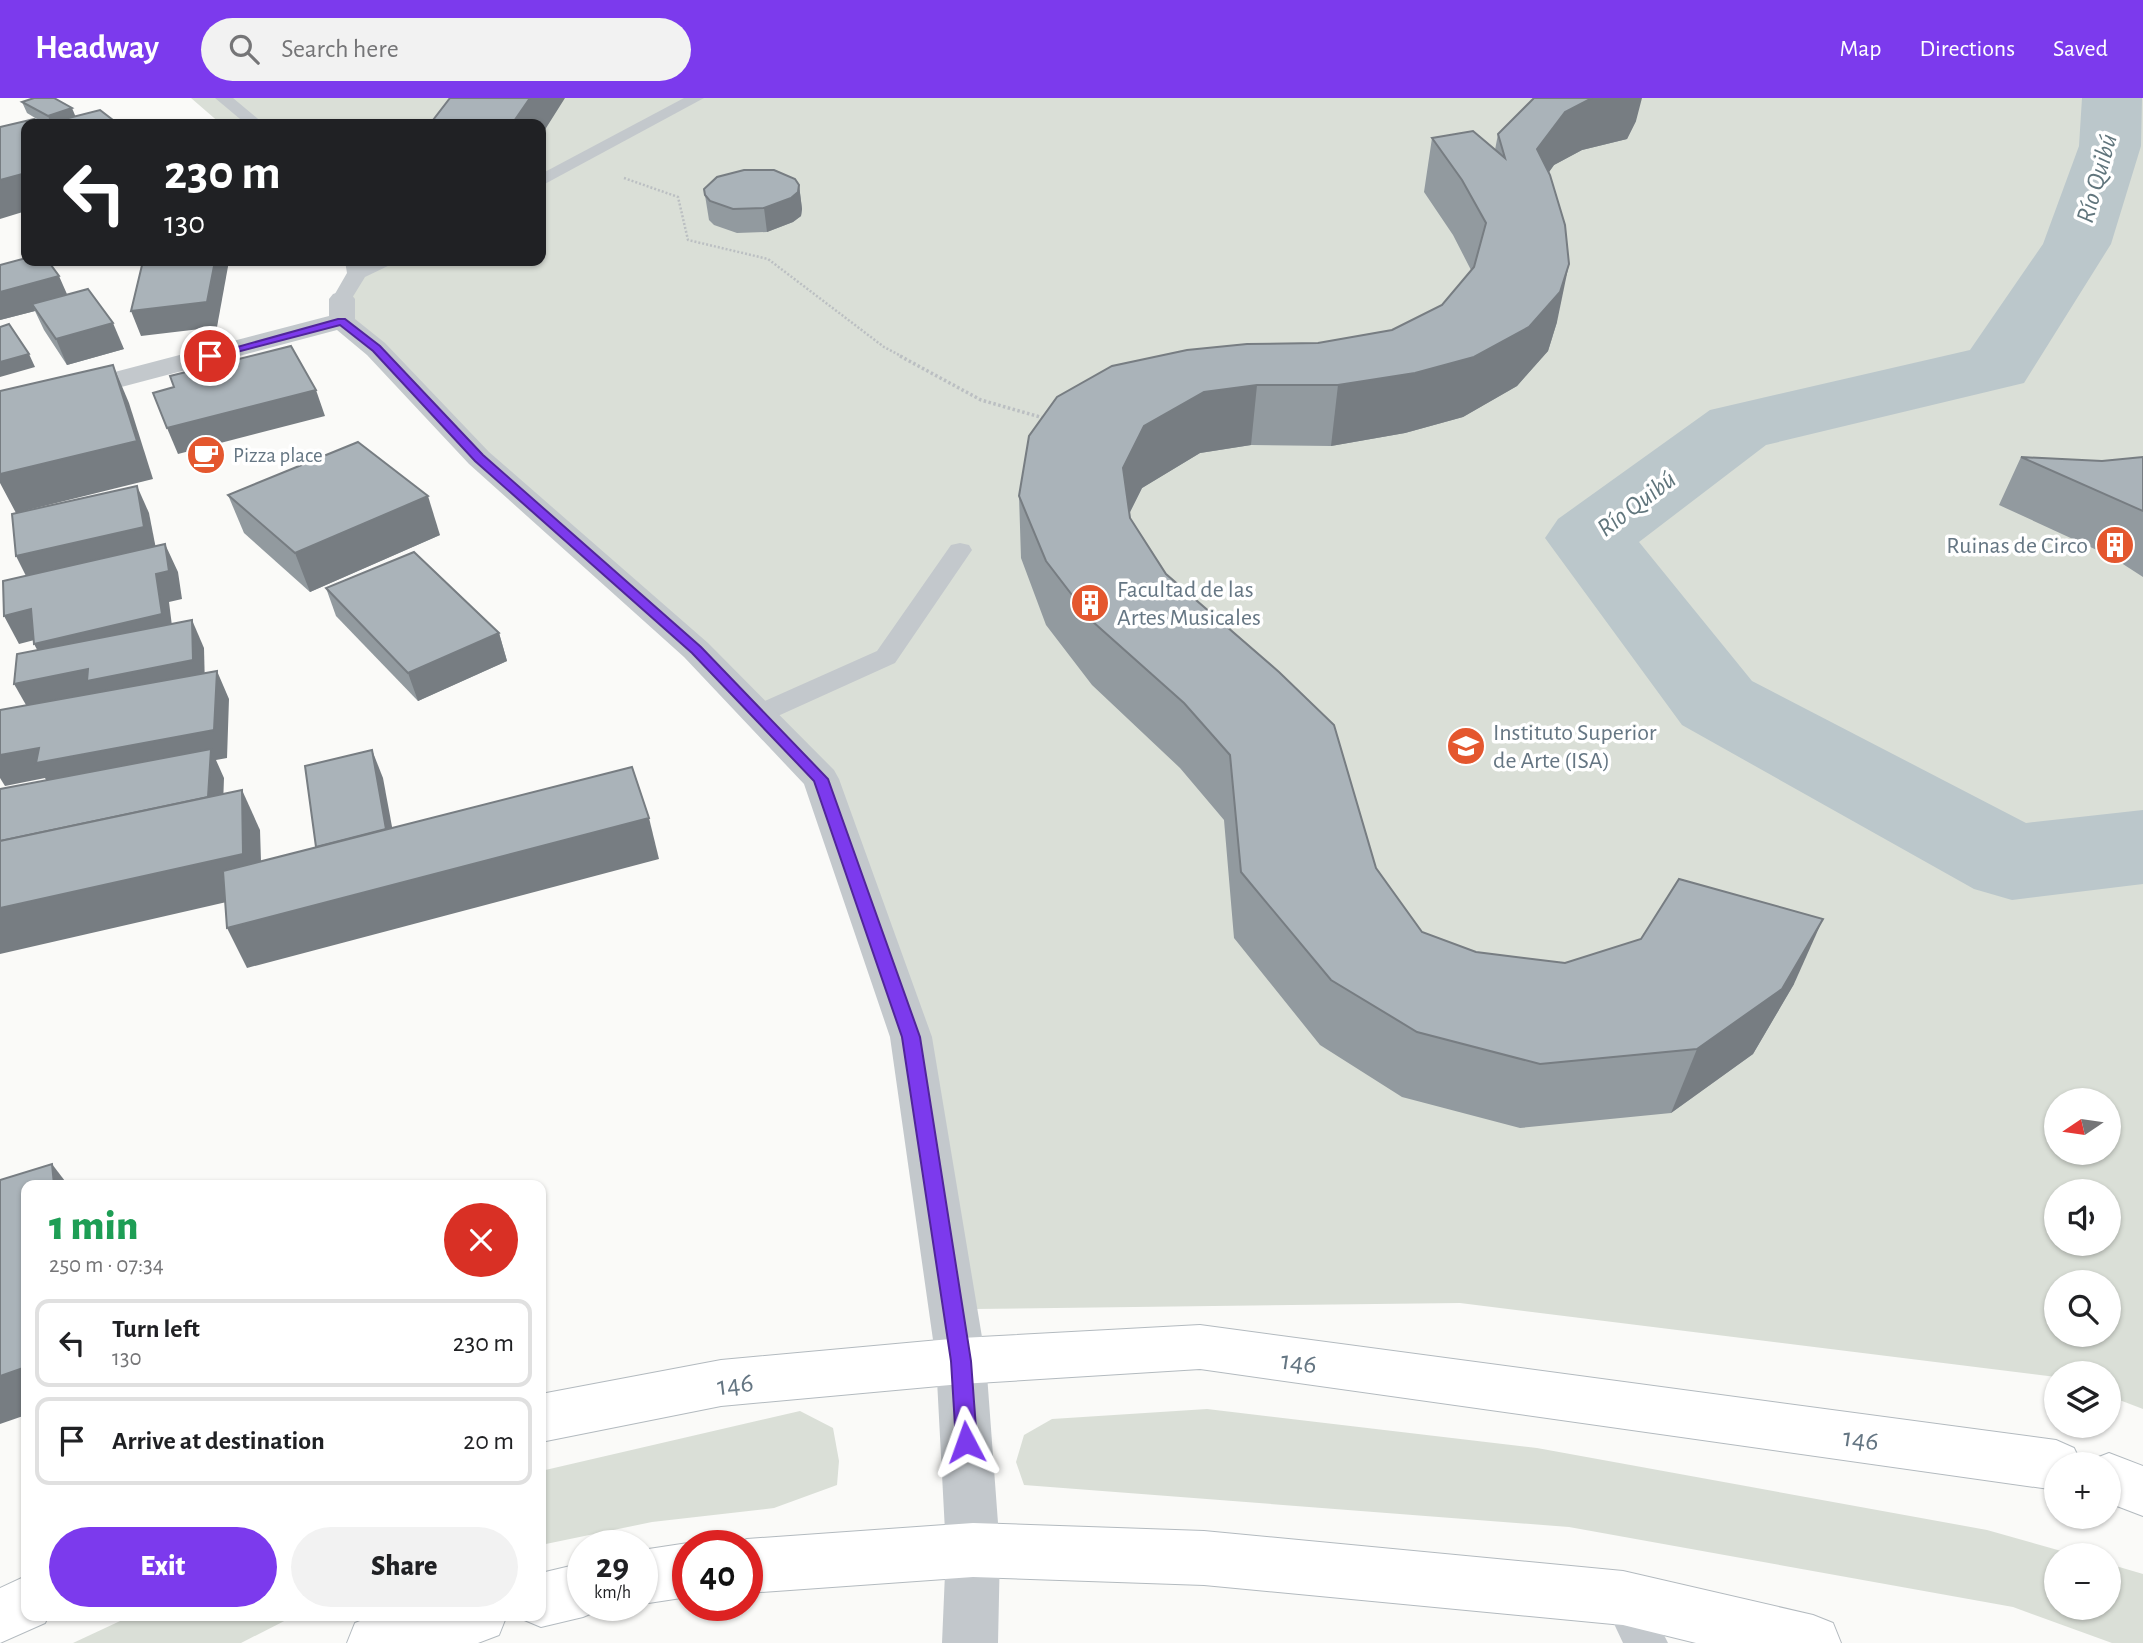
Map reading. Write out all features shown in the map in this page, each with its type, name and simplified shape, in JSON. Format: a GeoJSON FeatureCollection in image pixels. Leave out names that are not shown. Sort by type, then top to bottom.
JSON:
{"type":"FeatureCollection","features":[{"type":"Feature","properties":{"kind":"main road","name":"146"},"geometry":{"type":"LineString","coordinates":[[546,1417],[721,1383],[961,1361],[1200,1347],[2044,1463]]}},
{"type":"Feature","properties":{"kind":"main road"},"geometry":{"type":"LineString","coordinates":[[2121,1483],[2143,1491]]}},
{"type":"Feature","properties":{"kind":"main road"},"geometry":{"type":"LineString","coordinates":[[763,1565],[973,1550],[1204,1558],[1813,1643]]}},
{"type":"Feature","properties":{"kind":"main road"},"geometry":{"type":"LineString","coordinates":[[546,1599],[567,1594]]}},
{"type":"Feature","properties":{"kind":"main road"},"geometry":{"type":"LineString","coordinates":[[0,1616],[21,1606]]}},
{"type":"Feature","properties":{"kind":"main road"},"geometry":{"type":"LineString","coordinates":[[375,1643],[457,1621]]}},
{"type":"Feature","properties":{"kind":"street"},"geometry":{"type":"LineString","coordinates":[[0,411],[348,288],[376,349],[479,458],[696,650],[821,779],[911,1037],[961,1361],[973,1550],[970,1643]]}},
{"type":"Feature","properties":{"kind":"lane"},"geometry":{"type":"LineString","coordinates":[[223,98],[250,119]]}},
{"type":"Feature","properties":{"kind":"lane"},"geometry":{"type":"LineString","coordinates":[[546,178],[696,98]]}},
{"type":"Feature","properties":{"kind":"lane"},"geometry":{"type":"LineString","coordinates":[[348,288],[377,266]]}},
{"type":"Feature","properties":{"kind":"lane"},"geometry":{"type":"LineString","coordinates":[[759,714],[886,657],[960,550]]}},
{"type":"Feature","properties":{"kind":"path"},"geometry":{"type":"LineString","coordinates":[[576,162],[678,197],[688,240],[768,259],[884,347],[981,400],[1056,422]]}},
{"type":"Feature","properties":{"kind":"shaded area","name":"Instituto Superior de Arte (ISA)"},"geometry":{"type":"Polygon","coordinates":[[[191,98],[2143,98],[2143,1409],[2121,1401],[2121,1361],[2044,1361],[2044,1376],[1460,1303],[974,1309],[821,779],[342,321],[357,273],[355,266],[546,266],[546,119],[215,119],[191,98]]]}},
{"type":"Feature","properties":{"kind":"shaded area"},"geometry":{"type":"Polygon","coordinates":[[[1207,1409],[1537,1448],[1987,1530],[2044,1546],[2044,1618],[2013,1607],[1569,1527],[1024,1485],[1016,1462],[1024,1435],[1052,1419],[1207,1409]]]}},
{"type":"Feature","properties":{"kind":"shaded area"},"geometry":{"type":"Polygon","coordinates":[[[800,1411],[833,1428],[839,1461],[837,1485],[774,1508],[652,1522],[613,1530],[567,1530],[567,1540],[546,1544],[546,1470],[800,1411]]]}},
{"type":"Feature","properties":{"kind":"shaded area"},"geometry":{"type":"Polygon","coordinates":[[[2121,1568],[2143,1574],[2143,1643],[2112,1643],[2049,1620],[2121,1620],[2121,1568]]]}},
{"type":"Feature","properties":{"kind":"shaded area"},"geometry":{"type":"Polygon","coordinates":[[[120,1621],[284,1621],[241,1643],[73,1643],[120,1621]]]}},
{"type":"Feature","properties":{"kind":"building"},"geometry":{"type":"Polygon","coordinates":[[[34,98],[54,98],[72,108],[48,116],[22,102],[34,98]]]}},
{"type":"Feature","properties":{"kind":"building"},"geometry":{"type":"Polygon","coordinates":[[[450,98],[530,98],[515,119],[434,119],[450,98]]]}},
{"type":"Feature","properties":{"kind":"building"},"geometry":{"type":"Polygon","coordinates":[[[1534,98],[1592,98],[1565,112],[1537,149],[1550,175],[1565,225],[1569,264],[1560,292],[1529,327],[1474,357],[1415,373],[1338,385],[1257,385],[1204,392],[1144,426],[1123,468],[1130,518],[1166,574],[1279,672],[1334,725],[1376,868],[1422,932],[1476,952],[1565,963],[1641,939],[1679,879],[1823,919],[1782,989],[1697,1049],[1540,1064],[1417,1032],[1331,980],[1241,872],[1230,755],[1184,703],[1092,621],[1046,561],[1019,496],[1029,436],[1057,397],[1112,366],[1187,350],[1247,344],[1318,343],[1392,330],[1442,305],[1474,267],[1486,223],[1462,180],[1432,138],[1473,131],[1505,158],[1498,134],[1534,98]]]}},
{"type":"Feature","properties":{"kind":"building"},"geometry":{"type":"Polygon","coordinates":[[[100,110],[112,119],[65,119],[100,110]]]}},
{"type":"Feature","properties":{"kind":"building"},"geometry":{"type":"Polygon","coordinates":[[[21,122],[21,174],[0,180],[0,127],[21,122]]]}},
{"type":"Feature","properties":{"kind":"building"},"geometry":{"type":"Polygon","coordinates":[[[744,170],[774,170],[795,179],[799,185],[798,192],[791,198],[764,208],[733,209],[710,201],[705,195],[704,189],[717,177],[744,170]]]}},
{"type":"Feature","properties":{"kind":"building"},"geometry":{"type":"Polygon","coordinates":[[[21,259],[21,266],[52,266],[59,276],[0,292],[0,265],[21,259]]]}},
{"type":"Feature","properties":{"kind":"building"},"geometry":{"type":"Polygon","coordinates":[[[142,266],[214,266],[207,302],[131,311],[142,266]]]}},
{"type":"Feature","properties":{"kind":"building"},"geometry":{"type":"Polygon","coordinates":[[[88,289],[113,323],[56,339],[32,304],[88,289]]]}},
{"type":"Feature","properties":{"kind":"building"},"geometry":{"type":"Polygon","coordinates":[[[9,324],[29,354],[0,362],[0,327],[9,324]]]}},
{"type":"Feature","properties":{"kind":"building"},"geometry":{"type":"Polygon","coordinates":[[[291,346],[316,390],[167,428],[153,393],[174,387],[170,376],[291,346]]]}},
{"type":"Feature","properties":{"kind":"building"},"geometry":{"type":"Polygon","coordinates":[[[113,365],[137,441],[0,474],[0,391],[113,365]]]}},
{"type":"Feature","properties":{"kind":"building"},"geometry":{"type":"Polygon","coordinates":[[[358,442],[428,496],[295,553],[228,495],[358,442]]]}},
{"type":"Feature","properties":{"kind":"building"},"geometry":{"type":"Polygon","coordinates":[[[2021,457],[2102,461],[2143,457],[2143,511],[2021,457]]]}},
{"type":"Feature","properties":{"kind":"building"},"geometry":{"type":"Polygon","coordinates":[[[137,486],[144,527],[16,556],[12,514],[137,486]]]}},
{"type":"Feature","properties":{"kind":"building"},"geometry":{"type":"Polygon","coordinates":[[[165,544],[169,571],[156,574],[162,614],[34,644],[31,609],[4,616],[3,581],[165,544]]]}},
{"type":"Feature","properties":{"kind":"building"},"geometry":{"type":"Polygon","coordinates":[[[414,552],[499,633],[408,673],[326,588],[414,552]]]}},
{"type":"Feature","properties":{"kind":"building"},"geometry":{"type":"Polygon","coordinates":[[[192,620],[193,660],[87,681],[88,669],[14,684],[17,654],[192,620]]]}},
{"type":"Feature","properties":{"kind":"building"},"geometry":{"type":"Polygon","coordinates":[[[217,671],[214,730],[36,763],[39,748],[0,755],[0,710],[217,671]]]}},
{"type":"Feature","properties":{"kind":"building"},"geometry":{"type":"Polygon","coordinates":[[[211,749],[208,797],[0,841],[0,789],[211,749]]]}},
{"type":"Feature","properties":{"kind":"building"},"geometry":{"type":"Polygon","coordinates":[[[372,750],[386,829],[316,847],[305,766],[372,750]]]}},
{"type":"Feature","properties":{"kind":"building"},"geometry":{"type":"Polygon","coordinates":[[[632,767],[649,818],[227,928],[223,871],[632,767]]]}},
{"type":"Feature","properties":{"kind":"building"},"geometry":{"type":"Polygon","coordinates":[[[242,790],[243,854],[0,908],[0,841],[242,790]]]}},
{"type":"Feature","properties":{"kind":"building"},"geometry":{"type":"Polygon","coordinates":[[[52,1164],[54,1180],[21,1180],[21,1369],[0,1376],[0,1180],[52,1164]]]}},
{"type":"Feature","properties":{"kind":"waterway","name":"Río Quibú"},"geometry":{"type":"LineString","coordinates":[[2112,98],[2110,146],[2077,244],[1997,367],[1738,427],[1589,538],[1717,703],[2012,862],[2143,847]]}},
{"type":"Feature","properties":{"kind":"place","name":"Pizza place"},"geometry":{"type":"Point","coordinates":[206,455]}},
{"type":"Feature","properties":{"kind":"place","name":"Ruinas de Circo"},"geometry":{"type":"Point","coordinates":[2115,545]}},
{"type":"Feature","properties":{"kind":"place","name":"Facultad de las Artes Musicales"},"geometry":{"type":"Point","coordinates":[1090,603]}},
{"type":"Feature","properties":{"kind":"place","name":"Instituto Superior de Arte (ISA)"},"geometry":{"type":"Point","coordinates":[1466,746]}},
{"type":"Feature","properties":{"kind":"route"},"geometry":{"type":"LineString","coordinates":[[210,356],[342,321],[376,349],[479,458],[696,650],[821,779],[911,1037],[961,1361],[966,1442]]}}]}
